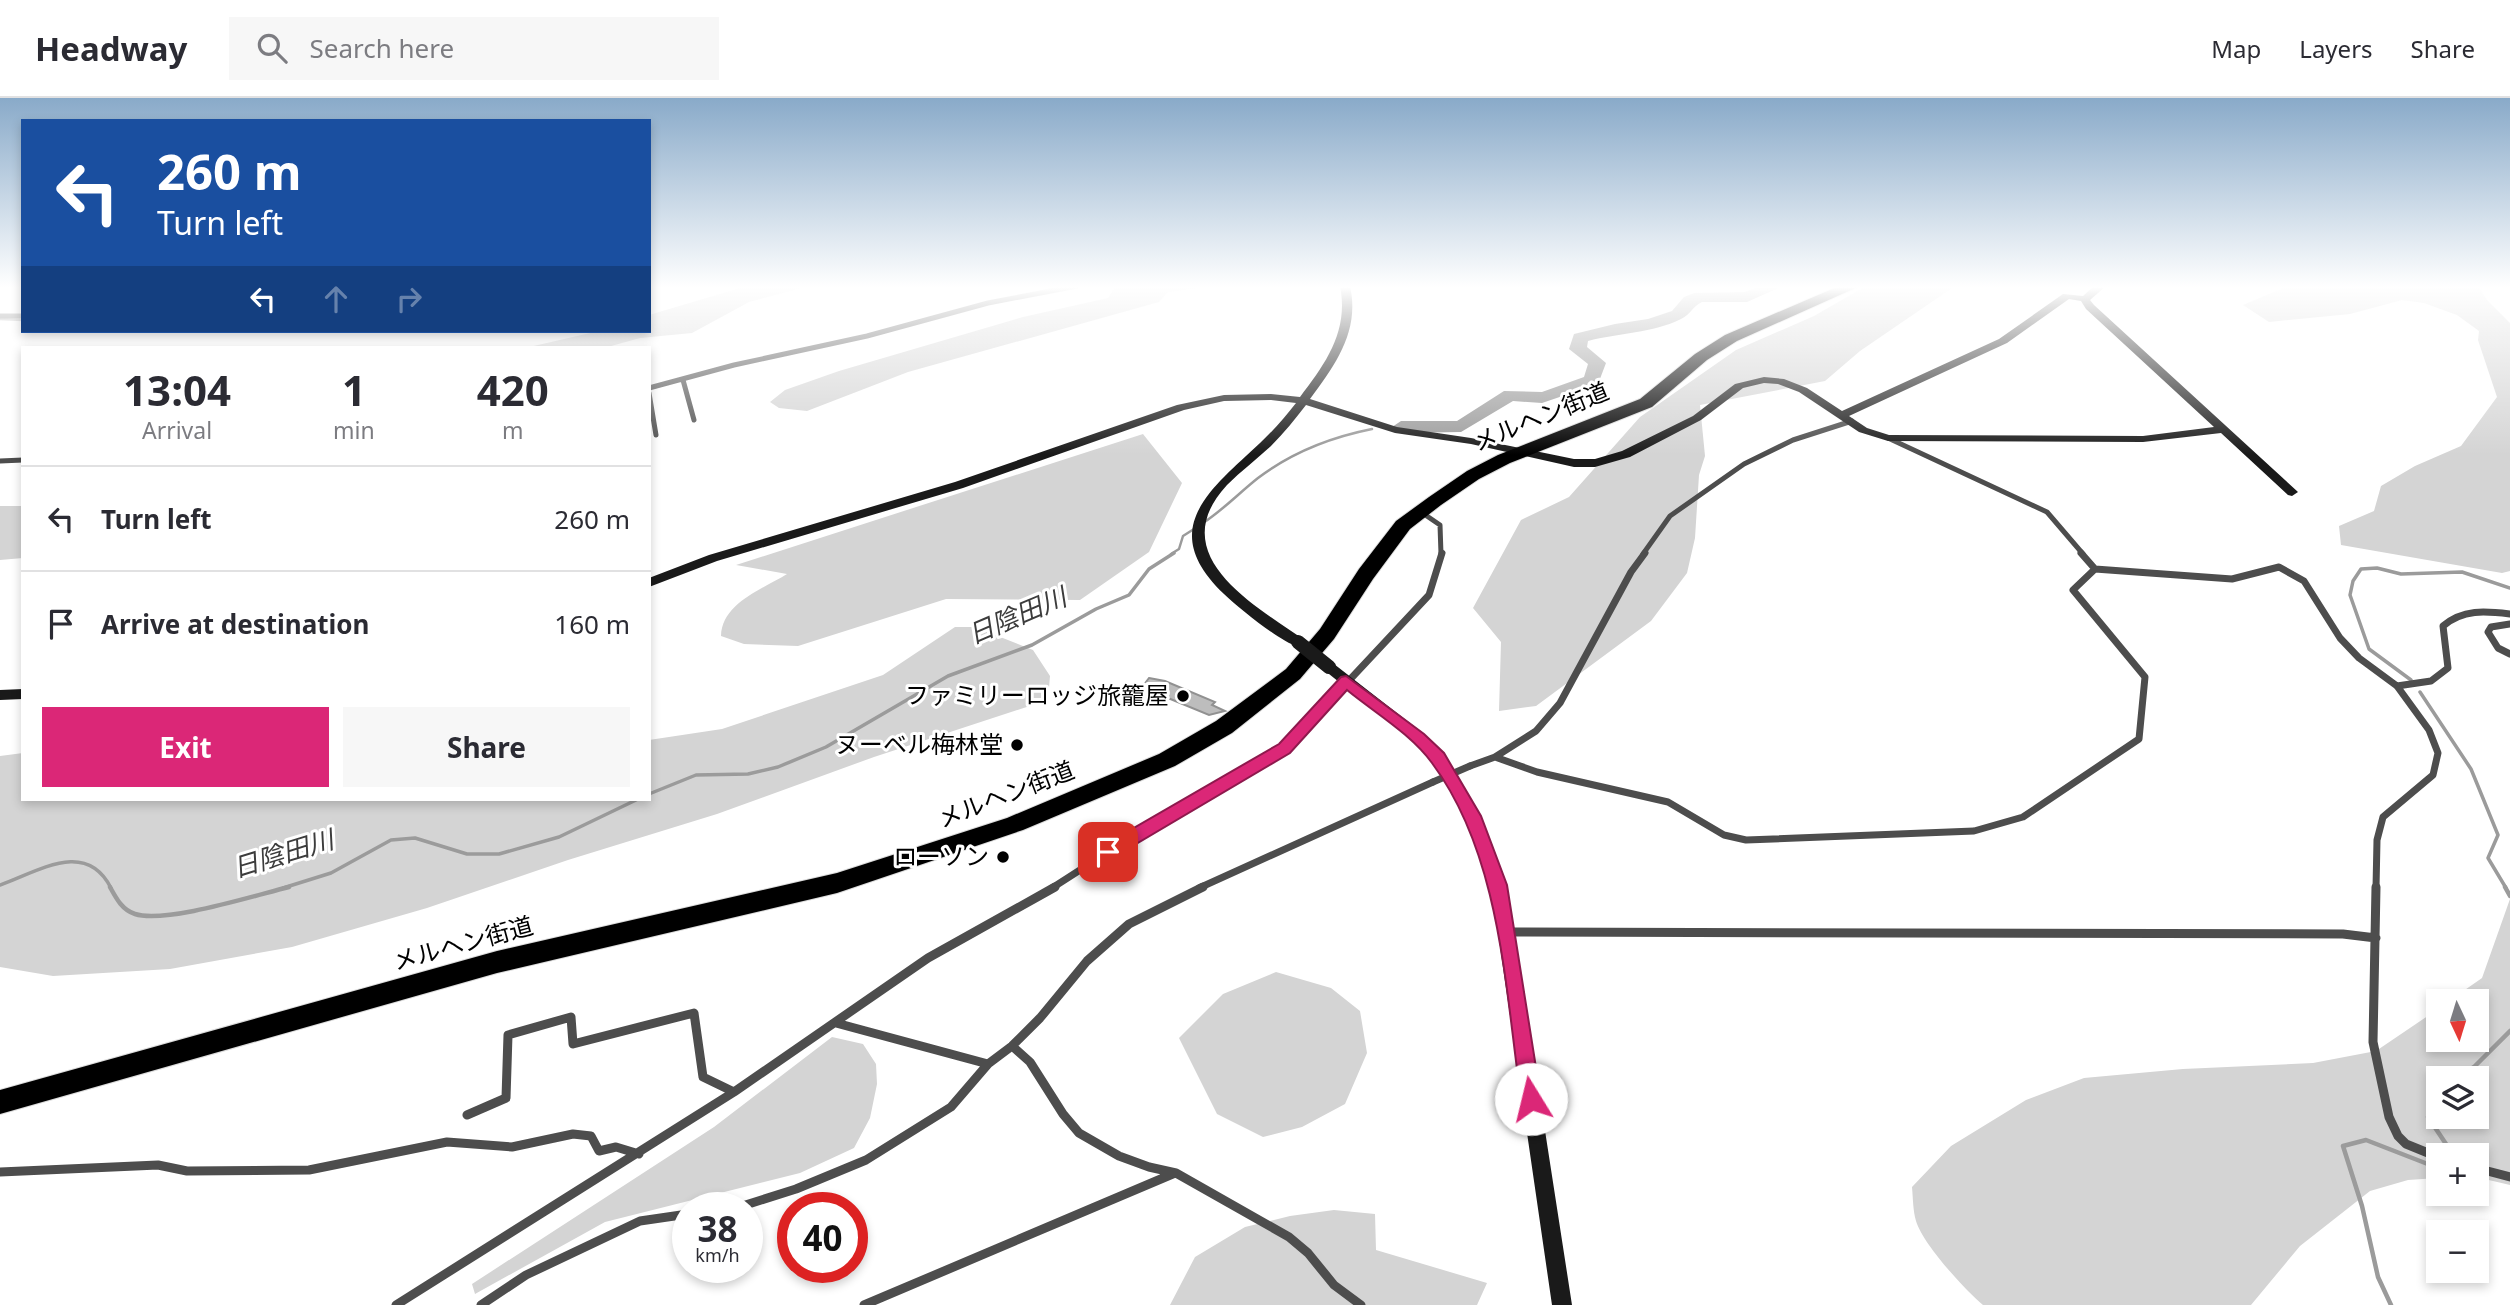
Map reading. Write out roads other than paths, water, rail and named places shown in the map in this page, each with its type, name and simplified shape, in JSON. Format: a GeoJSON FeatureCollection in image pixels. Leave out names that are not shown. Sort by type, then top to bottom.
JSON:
{"type":"FeatureCollection","features":[{"type":"Feature","properties":{"kind":"highway","name":"メルヘン街道"},"geometry":{"type":"LineString","coordinates":[[0,1102],[497,962],[837,883],[949,848],[1167,760],[1224,727],[1293,674],[1327,634],[1366,573],[1403,525],[1474,475],[1523,452],[1626,412],[1653,397],[1701,357],[1724,342]]}},
{"type":"Feature","properties":{"kind":"street"},"geometry":{"type":"LineString","coordinates":[[651,390],[734,365],[838,342]]}},
{"type":"Feature","properties":{"kind":"street"},"geometry":{"type":"LineString","coordinates":[[1340,342],[1333,360],[1305,401],[1265,445],[1222,481],[1213,492],[1201,514],[1198,535],[1206,561],[1234,593],[1419,738],[1438,758],[1473,816],[1499,885],[1562,1305]]}},
{"type":"Feature","properties":{"kind":"street"},"geometry":{"type":"LineString","coordinates":[[763,1199],[866,1160],[951,1107],[988,1064],[1012,1046],[1040,1018],[1087,961],[1129,923],[1433,782],[1495,757],[1536,731],[1560,703],[1631,572],[1670,516],[1744,464],[1847,418],[2000,342]]}},
{"type":"Feature","properties":{"kind":"street"},"geometry":{"type":"LineString","coordinates":[[2129,342],[2292,492]]}},
{"type":"Feature","properties":{"kind":"street"},"geometry":{"type":"LineString","coordinates":[[683,380],[694,420]]}},
{"type":"Feature","properties":{"kind":"street"},"geometry":{"type":"LineString","coordinates":[[651,582],[713,558],[959,485],[1181,407],[1251,396],[1305,401],[1395,430],[1471,441],[1574,463],[1595,463],[1626,453],[1697,418],[1739,386],[1752,381],[1780,382],[1803,390],[1863,430],[1888,438],[2048,512],[2095,569],[2232,579],[2261,569],[2279,567],[2287,570],[2304,581],[2340,638],[2359,658],[2396,686],[2429,730],[2438,753],[2433,775],[2383,817],[2377,840],[2373,1042],[2389,1117],[2398,1136],[2406,1144],[2426,1152]]}},
{"type":"Feature","properties":{"kind":"street"},"geometry":{"type":"LineString","coordinates":[[651,404],[656,435]]}},
{"type":"Feature","properties":{"kind":"street"},"geometry":{"type":"LineString","coordinates":[[1888,438],[2143,439],[2223,429]]}},
{"type":"Feature","properties":{"kind":"street"},"geometry":{"type":"LineString","coordinates":[[2,462],[21,460]]}},
{"type":"Feature","properties":{"kind":"street"},"geometry":{"type":"LineString","coordinates":[[396,1305],[639,1154],[836,1023],[928,958],[1051,889],[1108,852],[1285,749],[1429,594],[1438,573],[1444,546],[1440,525],[1422,512]]}},
{"type":"Feature","properties":{"kind":"street"},"geometry":{"type":"LineString","coordinates":[[1495,757],[1537,772],[1668,802],[1724,835],[1746,840],[1974,831],[2023,817],[2139,739],[2145,677],[2073,590],[2095,569]]}},
{"type":"Feature","properties":{"kind":"street"},"geometry":{"type":"LineString","coordinates":[[2396,686],[2436,680],[2443,675],[2448,668],[2443,626],[2450,619],[2462,613],[2510,614]]}},
{"type":"Feature","properties":{"kind":"street"},"geometry":{"type":"LineString","coordinates":[[2510,624],[2491,627],[2488,632],[2498,648],[2510,654]]}},
{"type":"Feature","properties":{"kind":"street"},"geometry":{"type":"LineString","coordinates":[[0,695],[21,694]]}},
{"type":"Feature","properties":{"kind":"street"},"geometry":{"type":"LineString","coordinates":[[1506,932],[2329,934],[2376,938]]}},
{"type":"Feature","properties":{"kind":"street"},"geometry":{"type":"LineString","coordinates":[[467,1115],[506,1098],[508,1035],[571,1017],[573,1044],[694,1013],[703,1077],[734,1092]]}},
{"type":"Feature","properties":{"kind":"street"},"geometry":{"type":"LineString","coordinates":[[836,1023],[988,1064]]}},
{"type":"Feature","properties":{"kind":"street"},"geometry":{"type":"LineString","coordinates":[[1012,1046],[1027,1057],[1070,1124],[1087,1141],[1157,1171],[1175,1173],[1289,1237],[1308,1253],[1334,1285],[1362,1305]]}},
{"type":"Feature","properties":{"kind":"street"},"geometry":{"type":"LineString","coordinates":[[0,1172],[158,1166],[187,1171],[309,1170],[447,1142],[512,1147],[573,1134],[591,1136],[599,1151],[617,1147],[639,1154]]}},
{"type":"Feature","properties":{"kind":"street"},"geometry":{"type":"LineString","coordinates":[[2489,1171],[2510,1177]]}},
{"type":"Feature","properties":{"kind":"street"},"geometry":{"type":"LineString","coordinates":[[864,1305],[1175,1173]]}},
{"type":"Feature","properties":{"kind":"street"},"geometry":{"type":"LineString","coordinates":[[481,1305],[526,1275],[640,1221],[672,1216]]}},
{"type":"Feature","properties":{"kind":"waterway","name":"日陰田川"},"geometry":{"type":"LineString","coordinates":[[1401,427],[1461,426],[1510,395],[1542,397],[1592,380],[1597,363],[1578,349],[1579,342]]}},
{"type":"Feature","properties":{"kind":"waterway","name":"日陰田川"},"geometry":{"type":"LineString","coordinates":[[1203,523],[1258,478],[1284,461],[1327,441],[1372,429]]}},
{"type":"Feature","properties":{"kind":"waterway","name":"日陰田川"},"geometry":{"type":"LineString","coordinates":[[1171,554],[1179,549],[1183,536],[1194,529]]}},
{"type":"Feature","properties":{"kind":"waterway","name":"日陰田川"},"geometry":{"type":"LineString","coordinates":[[651,793],[696,775],[748,774],[778,767],[826,747],[948,676],[1032,645],[1096,609],[1129,595],[1149,569],[1174,553]]}},
{"type":"Feature","properties":{"kind":"waterway"},"geometry":{"type":"LineString","coordinates":[[2411,680],[2369,649],[2350,595],[2353,581],[2361,569],[2377,568],[2401,574],[2462,572],[2510,588]]}},
{"type":"Feature","properties":{"kind":"waterway"},"geometry":{"type":"LineString","coordinates":[[2420,692],[2471,769],[2498,835],[2488,858],[2506,888]]}},
{"type":"Feature","properties":{"kind":"waterway","name":"日陰田川"},"geometry":{"type":"LineString","coordinates":[[283,888],[331,873],[391,840],[415,838],[467,854],[499,854],[559,837],[634,801]]}},
{"type":"Feature","properties":{"kind":"waterway","name":"日陰田川"},"geometry":{"type":"LineString","coordinates":[[0,885],[46,867],[75,862],[89,865],[101,873],[111,888]]}},
{"type":"Feature","properties":{"kind":"waterway","name":"日陰田川"},"geometry":{"type":"LineString","coordinates":[[110,887],[126,910],[149,916],[188,912],[289,887]]}},
{"type":"Feature","properties":{"kind":"waterway"},"geometry":{"type":"LineString","coordinates":[[2505,887],[2510,896]]}},
{"type":"Feature","properties":{"kind":"waterway"},"geometry":{"type":"LineString","coordinates":[[2475,1066],[2510,1031]]}},
{"type":"Feature","properties":{"kind":"waterway"},"geometry":{"type":"LineString","coordinates":[[2436,1129],[2445,1143]]}},
{"type":"Feature","properties":{"kind":"waterway"},"geometry":{"type":"LineString","coordinates":[[2391,1305],[2378,1277],[2362,1206],[2343,1146],[2366,1140],[2426,1163]]}},
{"type":"Feature","properties":{"kind":"place","name":"ファミリーロッジ旅籠屋"},"geometry":{"type":"Point","coordinates":[1183,696]}},
{"type":"Feature","properties":{"kind":"place","name":"ヌーベル梅林堂"},"geometry":{"type":"Point","coordinates":[1017,745]}},
{"type":"Feature","properties":{"kind":"place","name":"ローソン"},"geometry":{"type":"Point","coordinates":[1003,857]}}]}
